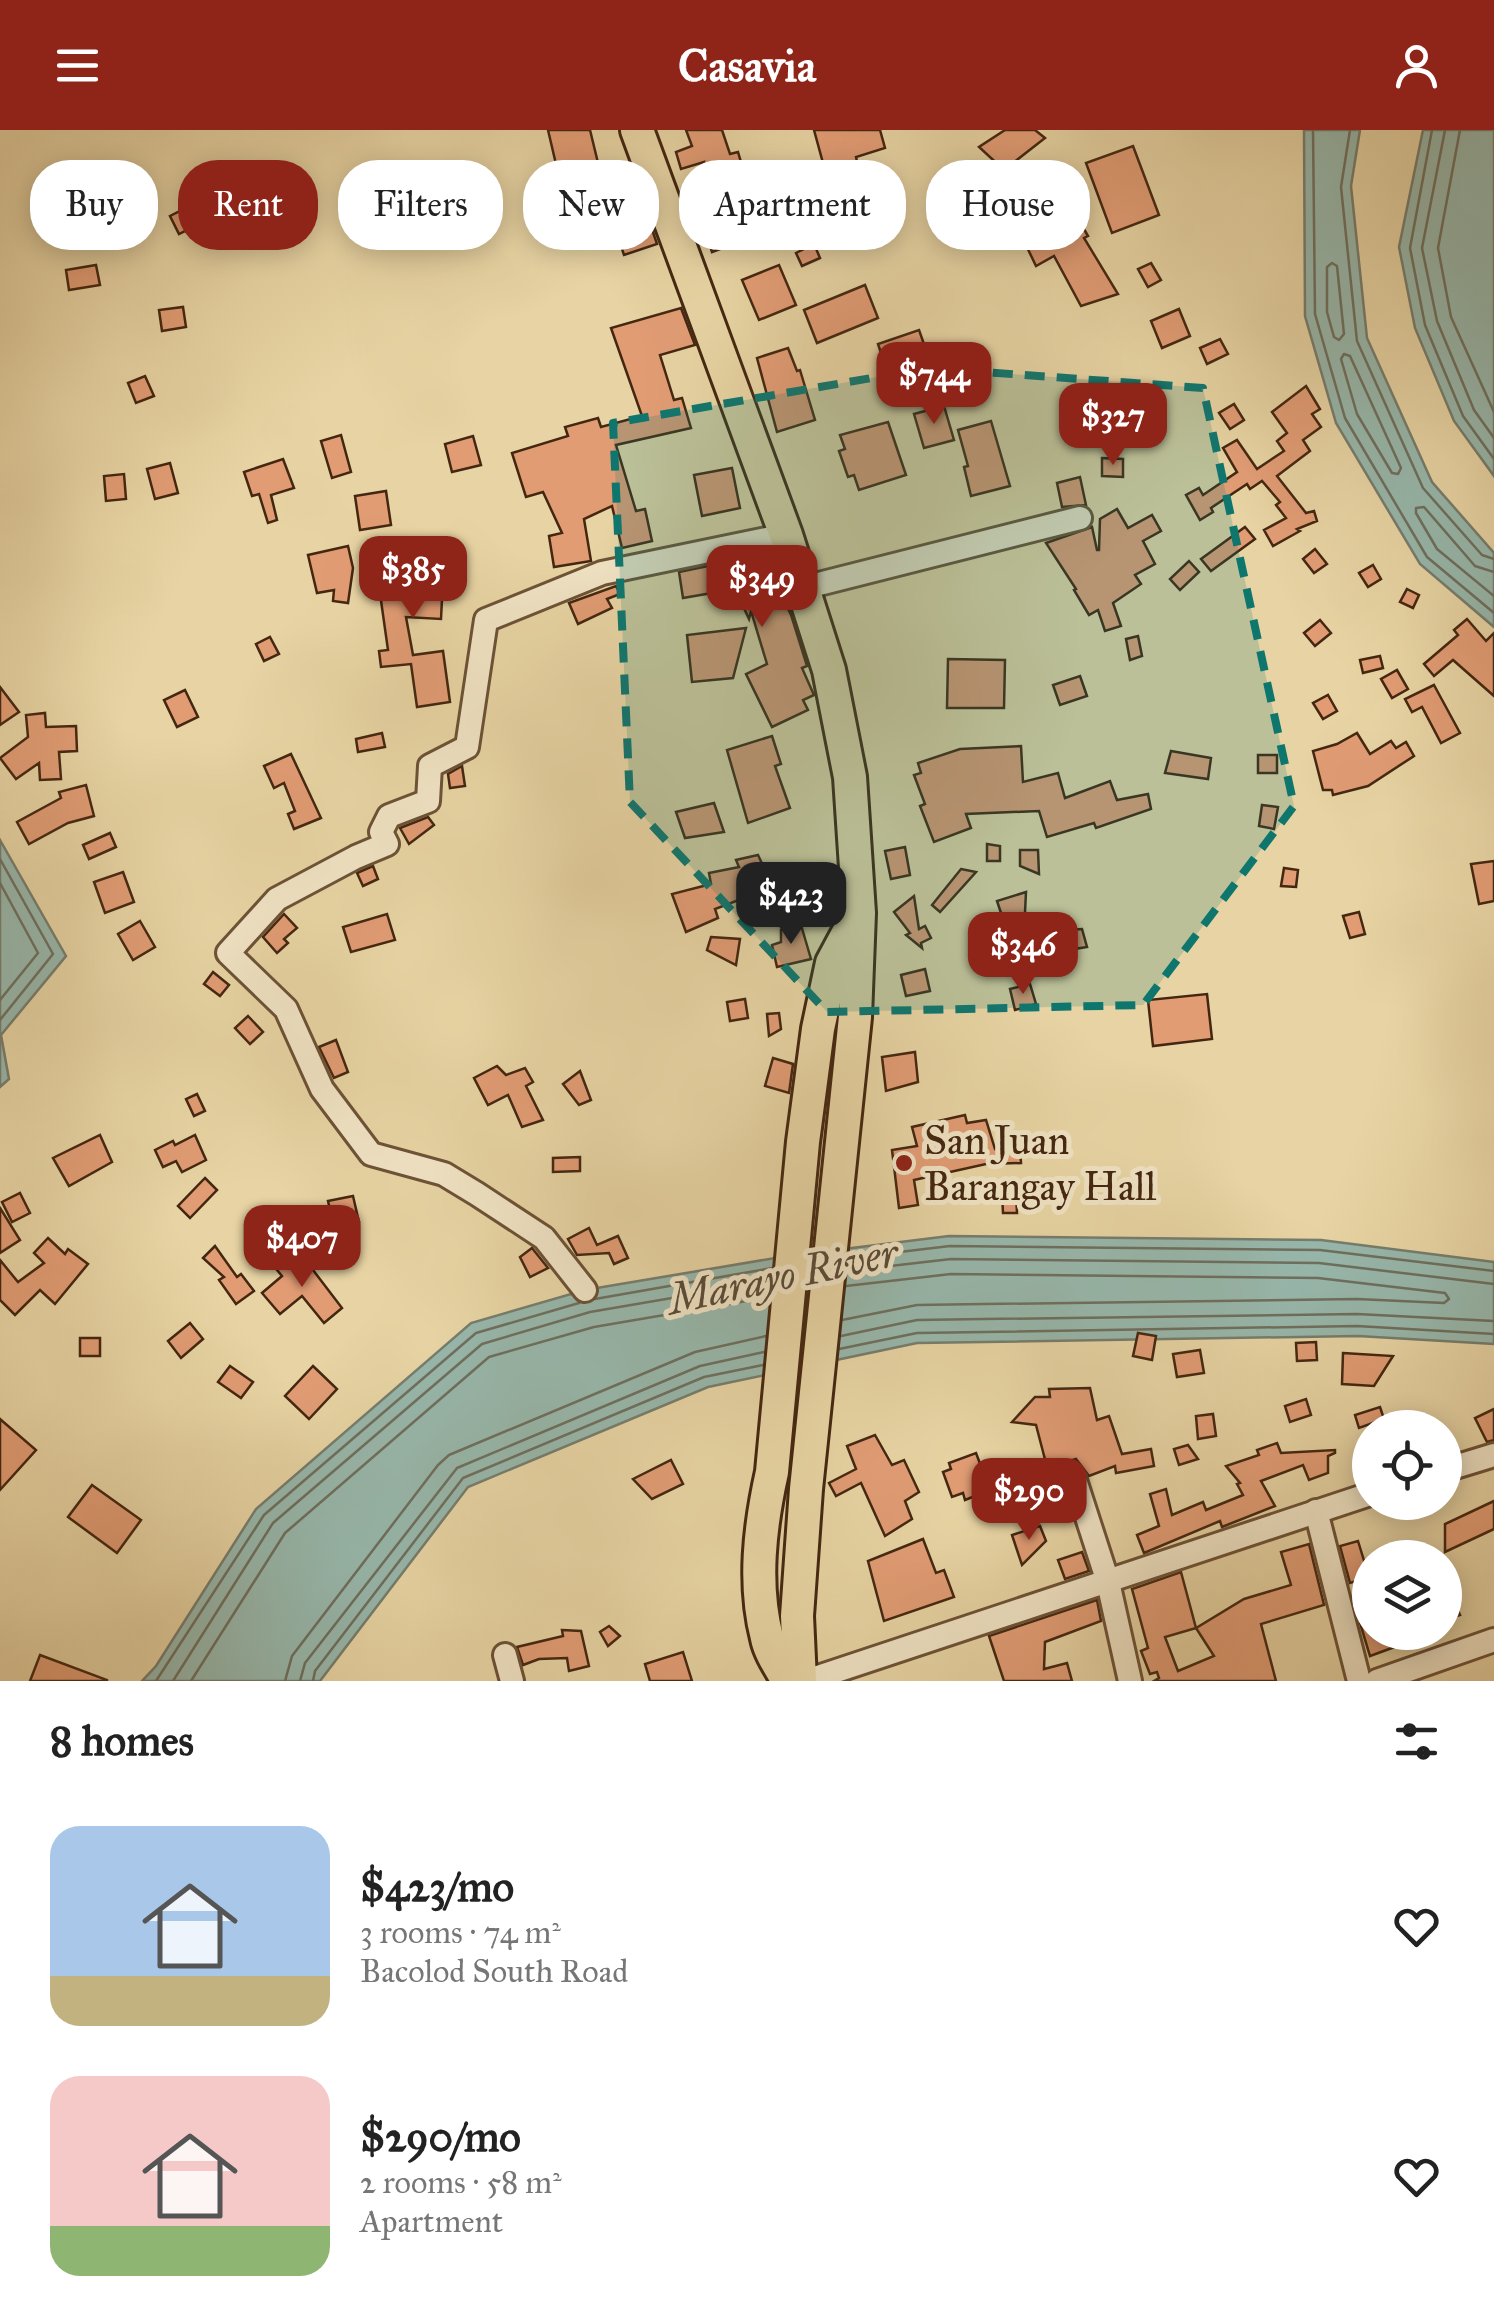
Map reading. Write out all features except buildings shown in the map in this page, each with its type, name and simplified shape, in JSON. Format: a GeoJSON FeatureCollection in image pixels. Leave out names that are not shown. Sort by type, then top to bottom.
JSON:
{"type":"FeatureCollection","features":[{"type":"Feature","properties":{"kind":"highway"},"geometry":{"type":"LineString","coordinates":[[637,130],[786,535],[842,722],[850,777],[858,913],[855,1017],[806,1490],[797,1616],[803,1681]]}},
{"type":"Feature","properties":{"kind":"highway"},"geometry":{"type":"LineString","coordinates":[[788,1681],[767,1642],[758,1589],[762,1513],[772,1472],[802,1142],[818,1030],[832,962],[858,913]]}},
{"type":"Feature","properties":{"kind":"street"},"geometry":{"type":"LineString","coordinates":[[803,588],[1080,518]]}},
{"type":"Feature","properties":{"kind":"street"},"geometry":{"type":"LineString","coordinates":[[585,1290],[544,1238],[477,1194],[444,1174],[370,1154],[322,1089],[286,1008],[228,953],[277,899],[356,856],[387,844],[380,832],[389,816],[428,801],[430,766],[467,747],[486,620],[602,573],[786,535]]}},
{"type":"Feature","properties":{"kind":"street"},"geometry":{"type":"LineString","coordinates":[[1462,1465],[1494,1455]]}},
{"type":"Feature","properties":{"kind":"street"},"geometry":{"type":"LineString","coordinates":[[1075,1480],[1108,1582],[1130,1681]]}},
{"type":"Feature","properties":{"kind":"street"},"geometry":{"type":"LineString","coordinates":[[803,1681],[1352,1500]]}},
{"type":"Feature","properties":{"kind":"street"},"geometry":{"type":"LineString","coordinates":[[1316,1511],[1359,1681]]}},
{"type":"Feature","properties":{"kind":"street"},"geometry":{"type":"LineString","coordinates":[[1376,1681],[1494,1640]]}},
{"type":"Feature","properties":{"kind":"street"},"geometry":{"type":"LineString","coordinates":[[505,1655],[512,1681]]}},
{"type":"Feature","properties":{"kind":"highlighted area"},"geometry":{"type":"Polygon","coordinates":[[[929,368],[1203,388],[1294,806],[1143,1005],[827,1012],[630,802],[613,423],[929,368]]]}},
{"type":"Feature","properties":{"kind":"water"},"geometry":{"type":"Polygon","coordinates":[[[1304,130],[1360,130],[1351,186],[1367,338],[1432,482],[1494,553],[1494,627],[1420,564],[1336,423],[1305,316],[1304,130]]]}},
{"type":"Feature","properties":{"kind":"water"},"geometry":{"type":"Polygon","coordinates":[[[1423,130],[1494,130],[1494,476],[1454,421],[1415,328],[1399,247],[1423,130]]]}},
{"type":"Feature","properties":{"kind":"water"},"geometry":{"type":"Polygon","coordinates":[[[0,840],[66,956],[1,1035],[9,1079],[0,1087],[0,840]]]}},
{"type":"Feature","properties":{"kind":"water","name":"Marayo River"},"geometry":{"type":"Polygon","coordinates":[[[949,1236],[1321,1240],[1494,1262],[1494,1344],[1358,1336],[917,1343],[708,1387],[468,1487],[320,1681],[142,1681],[156,1666],[256,1509],[471,1323],[585,1290],[787,1256],[949,1236]]]}},
{"type":"Feature","properties":{"kind":"place","name":"San Juan Barangay Hall"},"geometry":{"type":"Point","coordinates":[904,1163]}}]}
